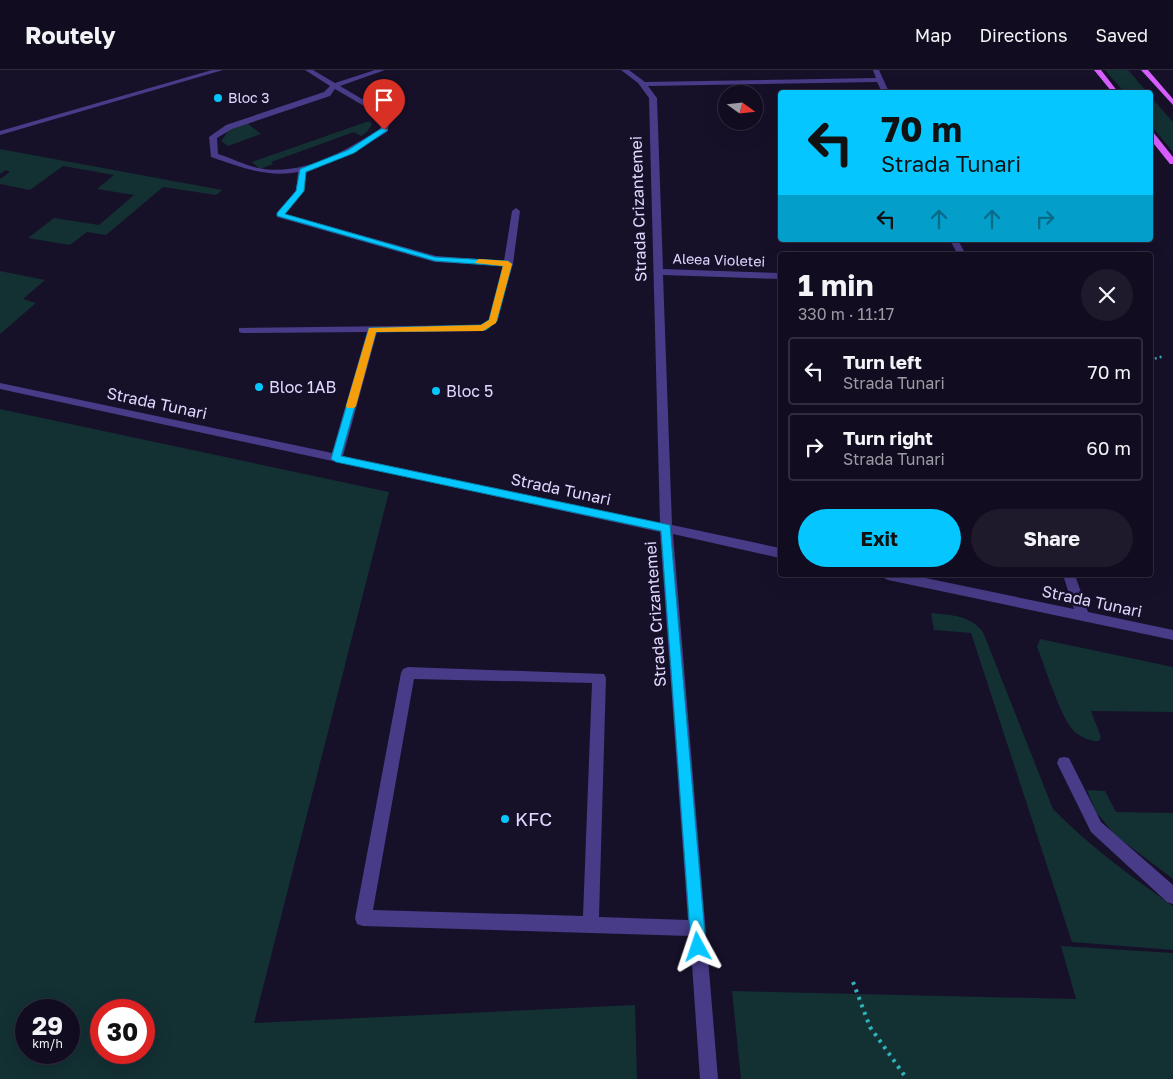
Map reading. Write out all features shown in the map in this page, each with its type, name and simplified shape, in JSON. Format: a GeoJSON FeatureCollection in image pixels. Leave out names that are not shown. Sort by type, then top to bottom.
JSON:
{"type":"FeatureCollection","features":[{"type":"Feature","properties":{"kind":"main road"},"geometry":{"type":"LineString","coordinates":[[1097,70],[1113,90]]}},
{"type":"Feature","properties":{"kind":"main road"},"geometry":{"type":"LineString","coordinates":[[1144,70],[1173,103]]}},
{"type":"Feature","properties":{"kind":"main road"},"geometry":{"type":"LineString","coordinates":[[1153,138],[1173,162]]}},
{"type":"Feature","properties":{"kind":"street"},"geometry":{"type":"LineString","coordinates":[[0,133],[220,70]]}},
{"type":"Feature","properties":{"kind":"street"},"geometry":{"type":"LineString","coordinates":[[308,70],[332,86],[388,116],[384,130],[351,151],[302,171],[261,171],[214,155],[213,137],[229,127],[327,94],[332,86],[382,70]]}},
{"type":"Feature","properties":{"kind":"street"},"geometry":{"type":"LineString","coordinates":[[624,70],[636,76],[644,84],[879,80]]}},
{"type":"Feature","properties":{"kind":"street"},"geometry":{"type":"LineString","coordinates":[[876,70],[884,90]]}},
{"type":"Feature","properties":{"kind":"street","name":"Strada Crizantemei"},"geometry":{"type":"LineString","coordinates":[[644,84],[653,98],[666,528],[709,1079]]}},
{"type":"Feature","properties":{"kind":"street"},"geometry":{"type":"LineString","coordinates":[[302,171],[300,191],[280,215],[435,259],[508,264]]}},
{"type":"Feature","properties":{"kind":"street"},"geometry":{"type":"LineString","coordinates":[[242,330],[483,328],[493,321],[508,264],[516,211]]}},
{"type":"Feature","properties":{"kind":"street","name":"Aleea Violetei"},"geometry":{"type":"LineString","coordinates":[[657,272],[778,276]]}},
{"type":"Feature","properties":{"kind":"street"},"geometry":{"type":"LineString","coordinates":[[336,459],[372,330]]}},
{"type":"Feature","properties":{"kind":"street","name":"Strada Tunari"},"geometry":{"type":"LineString","coordinates":[[0,386],[778,553]]}},
{"type":"Feature","properties":{"kind":"street","name":"Strada Tunari"},"geometry":{"type":"LineString","coordinates":[[898,577],[1173,635]]}},
{"type":"Feature","properties":{"kind":"street"},"geometry":{"type":"LineString","coordinates":[[1070,577],[1083,616]]}},
{"type":"Feature","properties":{"kind":"street"},"geometry":{"type":"LineString","coordinates":[[591,925],[599,678],[408,674],[363,918],[591,925],[697,928]]}},
{"type":"Feature","properties":{"kind":"street"},"geometry":{"type":"LineString","coordinates":[[1064,763],[1096,827],[1173,896]]}},
{"type":"Feature","properties":{"kind":"path"},"geometry":{"type":"LineString","coordinates":[[1153,359],[1164,356]]}},
{"type":"Feature","properties":{"kind":"path"},"geometry":{"type":"LineString","coordinates":[[854,982],[870,1027],[907,1079]]}},
{"type":"Feature","properties":{"kind":"green space"},"geometry":{"type":"Polygon","coordinates":[[[1105,70],[1128,70],[1145,90],[1122,90],[1105,70]]]}},
{"type":"Feature","properties":{"kind":"green space"},"geometry":{"type":"Polygon","coordinates":[[[1153,99],[1173,122],[1173,152],[1153,128],[1153,99]]]}},
{"type":"Feature","properties":{"kind":"green space"},"geometry":{"type":"Polygon","coordinates":[[[369,121],[372,124],[367,132],[361,136],[354,132],[271,162],[273,164],[260,169],[252,162],[369,121]]]}},
{"type":"Feature","properties":{"kind":"green space"},"geometry":{"type":"Polygon","coordinates":[[[247,123],[261,134],[228,146],[221,141],[229,130],[247,123]]]}},
{"type":"Feature","properties":{"kind":"green space"},"geometry":{"type":"Polygon","coordinates":[[[0,149],[222,190],[216,195],[163,187],[106,235],[87,232],[70,245],[28,238],[54,218],[99,225],[134,195],[97,189],[114,175],[63,166],[30,190],[0,184],[0,179],[10,172],[6,170],[0,174],[0,149]]]}},
{"type":"Feature","properties":{"kind":"green space"},"geometry":{"type":"Polygon","coordinates":[[[0,271],[45,280],[23,299],[36,303],[0,334],[0,271]]]}},
{"type":"Feature","properties":{"kind":"green space"},"geometry":{"type":"Polygon","coordinates":[[[0,409],[389,492],[254,1023],[635,1005],[637,1079],[0,1079],[0,409]]]}},
{"type":"Feature","properties":{"kind":"green space"},"geometry":{"type":"Polygon","coordinates":[[[931,613],[953,615],[966,619],[978,626],[983,632],[1053,809],[1096,848],[1173,906],[1173,950],[1072,942],[971,633],[934,630],[931,613]]]}},
{"type":"Feature","properties":{"kind":"green space"},"geometry":{"type":"Polygon","coordinates":[[[1040,639],[1173,667],[1173,712],[1091,711],[1101,737],[1099,741],[1096,741],[1082,737],[1069,725],[1059,704],[1037,647],[1040,639]]]}},
{"type":"Feature","properties":{"kind":"green space"},"geometry":{"type":"Polygon","coordinates":[[[1087,790],[1105,791],[1116,812],[1173,813],[1173,879],[1115,835],[1096,812],[1087,790]]]}},
{"type":"Feature","properties":{"kind":"green space"},"geometry":{"type":"Polygon","coordinates":[[[1061,946],[1173,953],[1173,1079],[741,1079],[732,991],[1076,999],[1061,946]]]}},
{"type":"Feature","properties":{"kind":"slow traffic"},"geometry":{"type":"LineString","coordinates":[[351,406],[372,330],[483,328],[493,321],[508,264],[479,262]]}},
{"type":"Feature","properties":{"kind":"place","name":"Bloc 3"},"geometry":{"type":"Point","coordinates":[218,98]}},
{"type":"Feature","properties":{"kind":"place","name":"Bloc 1AB"},"geometry":{"type":"Point","coordinates":[259,387]}},
{"type":"Feature","properties":{"kind":"place","name":"Bloc 5"},"geometry":{"type":"Point","coordinates":[436,391]}},
{"type":"Feature","properties":{"kind":"place","name":"KFC"},"geometry":{"type":"Point","coordinates":[505,819]}},
{"type":"Feature","properties":{"kind":"route"},"geometry":{"type":"LineString","coordinates":[[384,130],[351,151],[302,171],[300,191],[280,215],[435,259],[508,264],[493,321],[483,328],[372,330],[336,459],[666,528],[698,947]]}}]}
